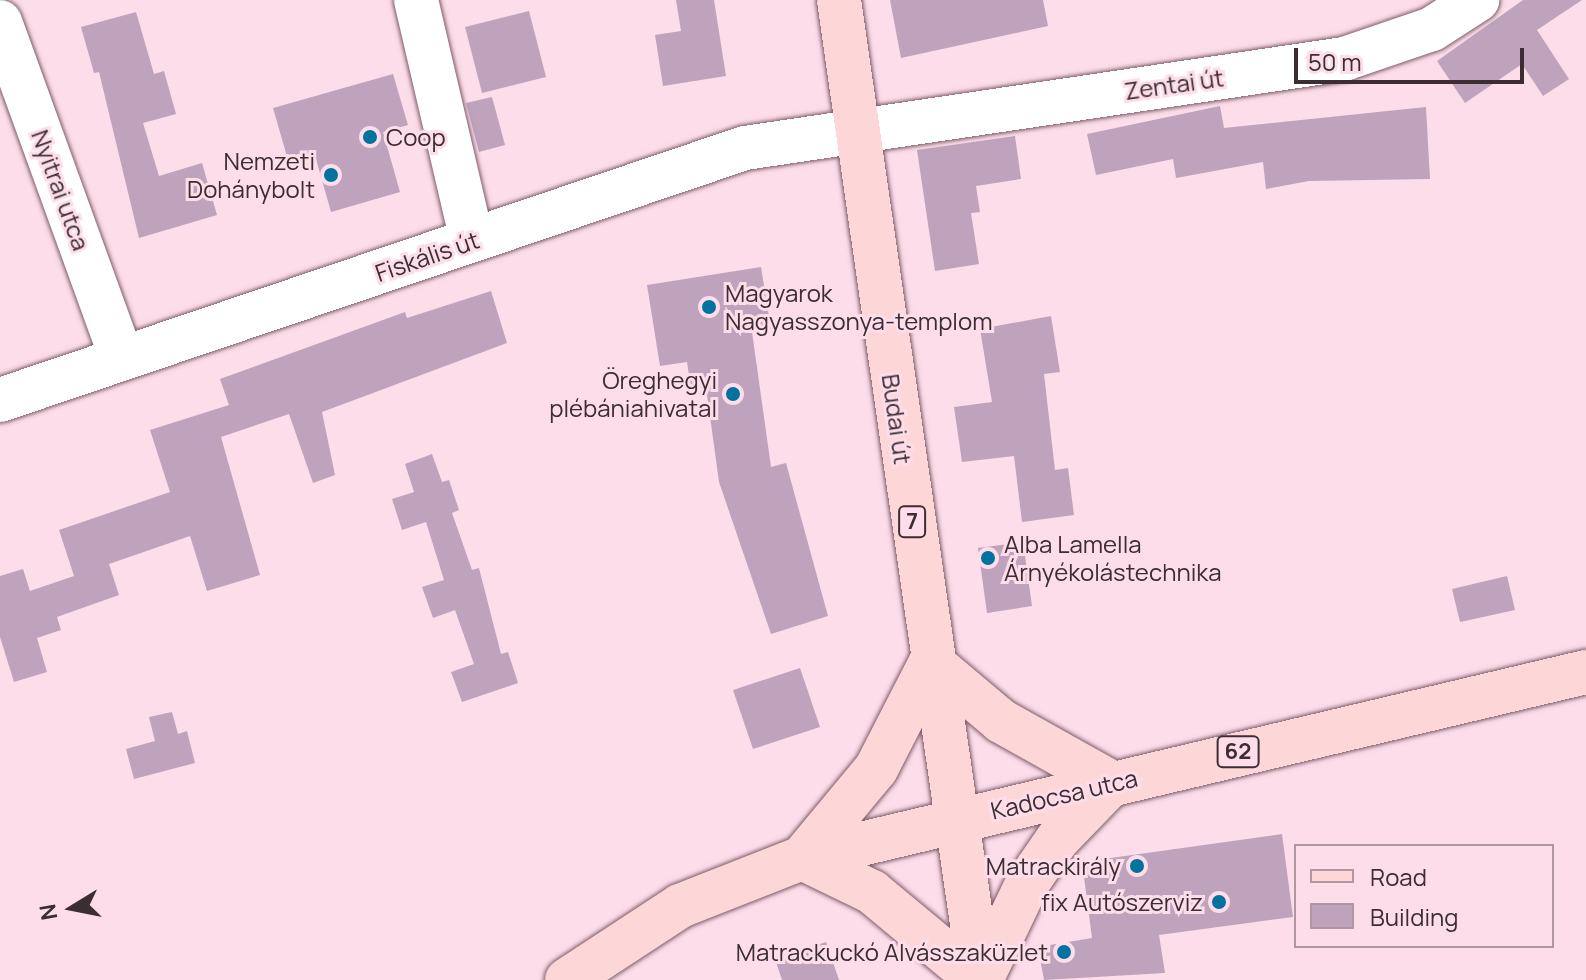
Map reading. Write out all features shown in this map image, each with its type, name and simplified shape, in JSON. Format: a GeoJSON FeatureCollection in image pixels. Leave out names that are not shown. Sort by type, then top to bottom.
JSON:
{"type":"FeatureCollection","features":[{"type":"Feature","properties":{"kind":"main road","name":"Budai út"},"geometry":{"type":"LineString","coordinates":[[839,0],[931,662],[980,980]]}},
{"type":"Feature","properties":{"kind":"main road"},"geometry":{"type":"LineString","coordinates":[[931,662],[1001,721],[1112,783],[1057,840],[1028,882],[980,980],[872,892],[802,858],[876,769],[931,662]]}},
{"type":"Feature","properties":{"kind":"main road","name":"Kadocsa utca"},"geometry":{"type":"LineString","coordinates":[[567,980],[680,906],[802,858],[1586,672]]}},
{"type":"Feature","properties":{"kind":"street"},"geometry":{"type":"LineString","coordinates":[[416,0],[472,240]]}},
{"type":"Feature","properties":{"kind":"street","name":"Zentai út"},"geometry":{"type":"LineString","coordinates":[[858,130],[1344,59],[1430,14],[1477,0]]}},
{"type":"Feature","properties":{"kind":"street","name":"Nyitrai utca"},"geometry":{"type":"LineString","coordinates":[[0,22],[122,359]]}},
{"type":"Feature","properties":{"kind":"street","name":"Fiskális út"},"geometry":{"type":"LineString","coordinates":[[0,400],[745,148],[858,130]]}},
{"type":"Feature","properties":{"kind":"building"},"geometry":{"type":"Polygon","coordinates":[[[676,0],[714,0],[726,76],[663,86],[655,35],[681,31],[676,0]]]}},
{"type":"Feature","properties":{"kind":"building"},"geometry":{"type":"Polygon","coordinates":[[[890,0],[1043,0],[1048,26],[901,58],[890,0]]]}},
{"type":"Feature","properties":{"kind":"building"},"geometry":{"type":"Polygon","coordinates":[[[1523,0],[1582,0],[1537,30],[1569,79],[1543,96],[1522,64],[1465,103],[1437,61],[1523,0]]]}},
{"type":"Feature","properties":{"kind":"building"},"geometry":{"type":"Polygon","coordinates":[[[529,11],[546,77],[482,93],[465,27],[529,11]]]}},
{"type":"Feature","properties":{"kind":"building"},"geometry":{"type":"Polygon","coordinates":[[[136,12],[154,74],[164,71],[176,114],[143,123],[159,176],[202,163],[217,215],[139,238],[99,72],[94,73],[81,27],[136,12]]]}},
{"type":"Feature","properties":{"kind":"building"},"geometry":{"type":"Polygon","coordinates":[[[393,74],[408,125],[383,132],[400,192],[331,212],[314,152],[288,160],[273,108],[393,74]]]}},
{"type":"Feature","properties":{"kind":"building"},"geometry":{"type":"Polygon","coordinates":[[[492,97],[505,145],[479,152],[466,103],[492,97]]]}},
{"type":"Feature","properties":{"kind":"building"},"geometry":{"type":"Polygon","coordinates":[[[1220,106],[1224,128],[1426,107],[1430,179],[1309,181],[1266,189],[1263,162],[1176,178],[1173,159],[1096,175],[1087,134],[1220,106]]]}},
{"type":"Feature","properties":{"kind":"building"},"geometry":{"type":"Polygon","coordinates":[[[1015,136],[1021,179],[976,186],[980,212],[971,213],[979,264],[935,271],[917,150],[1015,136]]]}},
{"type":"Feature","properties":{"kind":"building"},"geometry":{"type":"Polygon","coordinates":[[[761,267],[771,329],[752,332],[771,467],[786,463],[828,616],[771,634],[719,482],[706,387],[691,389],[687,362],[660,366],[647,285],[761,267]]]}},
{"type":"Feature","properties":{"kind":"building"},"geometry":{"type":"Polygon","coordinates":[[[491,291],[507,343],[322,412],[335,475],[313,483],[289,414],[221,437],[260,575],[207,591],[190,536],[109,564],[119,595],[57,617],[61,630],[37,638],[47,672],[14,682],[0,637],[0,576],[23,569],[30,591],[74,576],[59,530],[170,492],[150,430],[229,405],[220,379],[405,312],[407,318],[491,291]]]}},
{"type":"Feature","properties":{"kind":"building"},"geometry":{"type":"Polygon","coordinates":[[[1051,316],[1060,372],[1044,374],[1055,470],[1068,468],[1074,515],[1022,522],[1014,456],[962,462],[954,407],[992,402],[980,329],[1051,316]]]}},
{"type":"Feature","properties":{"kind":"building"},"geometry":{"type":"Polygon","coordinates":[[[432,454],[442,482],[449,480],[459,510],[452,513],[472,570],[479,568],[501,654],[508,652],[518,683],[462,702],[451,672],[474,664],[455,610],[433,618],[422,587],[444,580],[426,522],[402,530],[392,499],[414,492],[405,464],[432,454]]]}},
{"type":"Feature","properties":{"kind":"building"},"geometry":{"type":"Polygon","coordinates":[[[1023,542],[1032,606],[987,613],[978,548],[1023,542]]]}},
{"type":"Feature","properties":{"kind":"building"},"geometry":{"type":"Polygon","coordinates":[[[1507,576],[1515,610],[1460,622],[1452,589],[1507,576]]]}},
{"type":"Feature","properties":{"kind":"building"},"geometry":{"type":"Polygon","coordinates":[[[800,668],[820,727],[753,749],[733,690],[800,668]]]}},
{"type":"Feature","properties":{"kind":"building"},"geometry":{"type":"Polygon","coordinates":[[[172,712],[178,734],[187,731],[195,763],[134,779],[126,749],[155,741],[149,717],[172,712]]]}},
{"type":"Feature","properties":{"kind":"building"},"geometry":{"type":"Polygon","coordinates":[[[1282,834],[1293,917],[1159,935],[1165,973],[1044,980],[1038,947],[1092,938],[1082,862],[1282,834]]]}},
{"type":"Feature","properties":{"kind":"building"},"geometry":{"type":"Polygon","coordinates":[[[826,942],[839,980],[782,980],[775,959],[826,942]]]}},
{"type":"Feature","properties":{"kind":"place","name":"Coop"},"geometry":{"type":"Point","coordinates":[370,137]}},
{"type":"Feature","properties":{"kind":"place","name":"Nemzeti Dohánybolt"},"geometry":{"type":"Point","coordinates":[331,175]}},
{"type":"Feature","properties":{"kind":"place","name":"Magyarok Nagyasszonya-templom"},"geometry":{"type":"Point","coordinates":[709,307]}},
{"type":"Feature","properties":{"kind":"place","name":"Öreghegyi plébániahivatal"},"geometry":{"type":"Point","coordinates":[733,394]}},
{"type":"Feature","properties":{"kind":"place","name":"Alba Lamella Árnyékolástechnika"},"geometry":{"type":"Point","coordinates":[988,558]}},
{"type":"Feature","properties":{"kind":"place","name":"Matrackirály"},"geometry":{"type":"Point","coordinates":[1137,866]}},
{"type":"Feature","properties":{"kind":"place","name":"fix Autószerviz"},"geometry":{"type":"Point","coordinates":[1219,902]}},
{"type":"Feature","properties":{"kind":"place","name":"Matrackuckó Alvásszaküzlet"},"geometry":{"type":"Point","coordinates":[1064,952]}}]}
